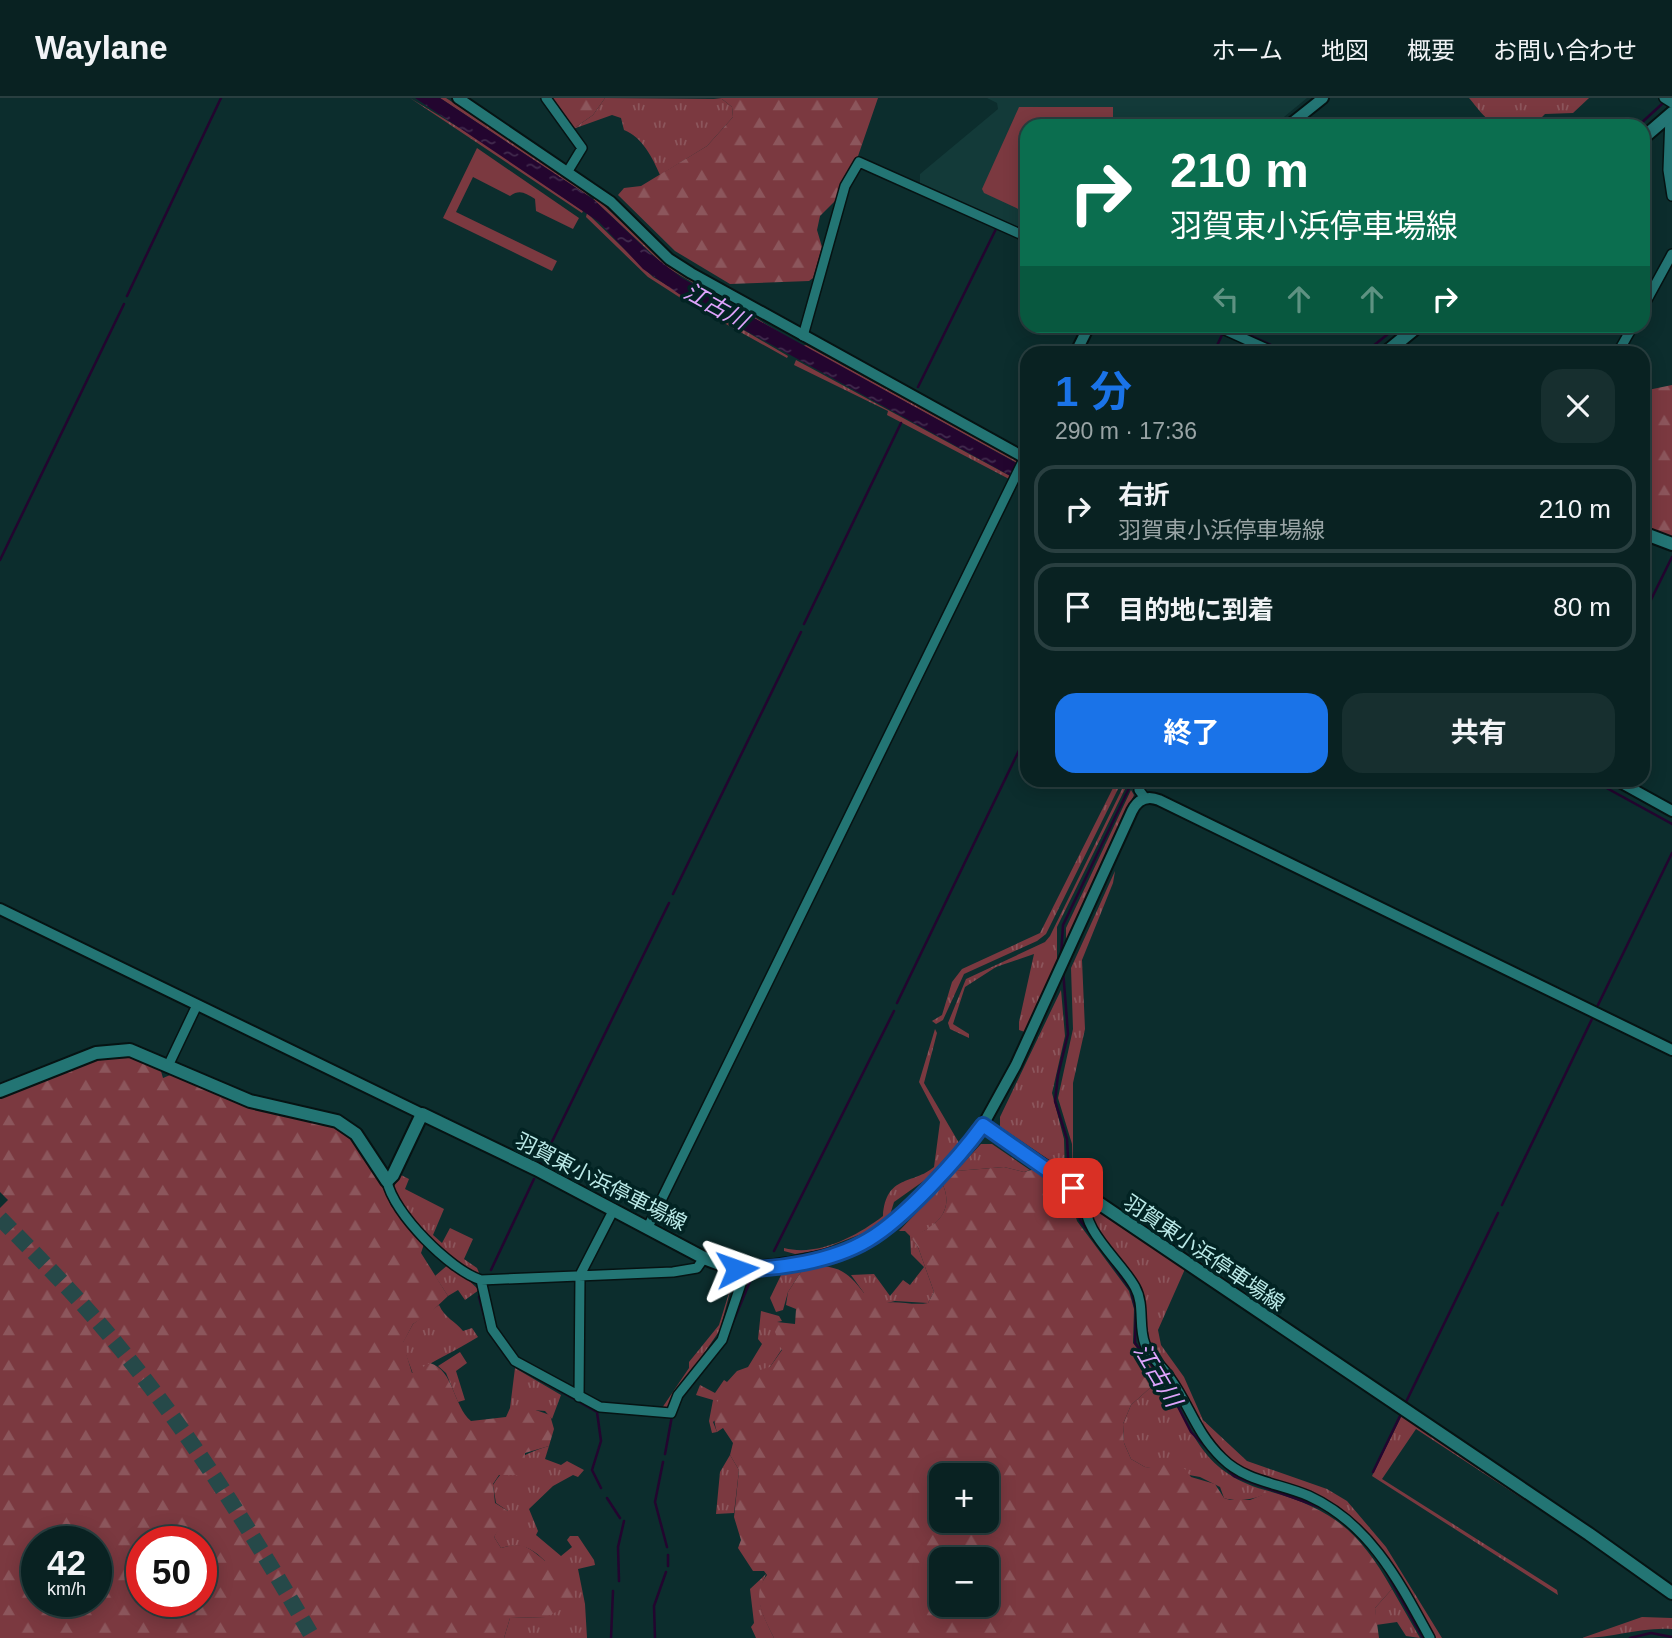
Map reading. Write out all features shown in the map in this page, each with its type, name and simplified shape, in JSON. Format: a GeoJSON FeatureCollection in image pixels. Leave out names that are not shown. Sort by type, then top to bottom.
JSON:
{"type":"FeatureCollection","features":[{"type":"Feature","properties":{"kind":"main road"},"geometry":{"type":"LineString","coordinates":[[1650,131],[1671,111]]}},
{"type":"Feature","properties":{"kind":"main road"},"geometry":{"type":"LineString","coordinates":[[1394,346],[1410,333]]}},
{"type":"Feature","properties":{"kind":"main road"},"geometry":{"type":"LineString","coordinates":[[1650,536],[1672,544]]}},
{"type":"Feature","properties":{"kind":"main road"},"geometry":{"type":"LineString","coordinates":[[0,1091],[109,1050],[144,1054],[268,1107],[337,1121],[356,1134],[387,1181],[393,1175],[422,1114]]}},
{"type":"Feature","properties":{"kind":"main road","name":"羽賀東小浜停車場線"},"geometry":{"type":"LineString","coordinates":[[422,1114],[614,1209],[704,1258],[727,1267],[746,1269],[826,1256],[869,1239],[920,1194],[983,1125],[1567,1519],[1672,1593]]}},
{"type":"Feature","properties":{"kind":"street"},"geometry":{"type":"LineString","coordinates":[[458,98],[568,171],[627,216],[669,259],[1020,455]]}},
{"type":"Feature","properties":{"kind":"street"},"geometry":{"type":"LineString","coordinates":[[546,98],[582,148],[568,171]]}},
{"type":"Feature","properties":{"kind":"street"},"geometry":{"type":"LineString","coordinates":[[1297,119],[1322,98]]}},
{"type":"Feature","properties":{"kind":"street"},"geometry":{"type":"LineString","coordinates":[[1664,98],[1671,111],[1668,170],[1672,196]]}},
{"type":"Feature","properties":{"kind":"street"},"geometry":{"type":"LineString","coordinates":[[803,336],[845,186],[859,162],[1020,233]]}},
{"type":"Feature","properties":{"kind":"street"},"geometry":{"type":"LineString","coordinates":[[1650,294],[1672,254]]}},
{"type":"Feature","properties":{"kind":"street"},"geometry":{"type":"LineString","coordinates":[[1232,333],[1260,346]]}},
{"type":"Feature","properties":{"kind":"street"},"geometry":{"type":"LineString","coordinates":[[648,1227],[1020,466]]}},
{"type":"Feature","properties":{"kind":"street"},"geometry":{"type":"LineString","coordinates":[[1140,787],[1139,790],[1145,798]]}},
{"type":"Feature","properties":{"kind":"street"},"geometry":{"type":"LineString","coordinates":[[1629,787],[1672,811]]}},
{"type":"Feature","properties":{"kind":"street"},"geometry":{"type":"LineString","coordinates":[[983,1125],[1004,1089],[1132,811],[1138,802],[1145,798],[1160,800],[1672,1050]]}},
{"type":"Feature","properties":{"kind":"street"},"geometry":{"type":"LineString","coordinates":[[0,909],[422,1114]]}},
{"type":"Feature","properties":{"kind":"street"},"geometry":{"type":"LineString","coordinates":[[168,1066],[197,1005]]}},
{"type":"Feature","properties":{"kind":"street"},"geometry":{"type":"LineString","coordinates":[[387,1181],[389,1196],[400,1212],[463,1271],[481,1280],[687,1270],[701,1265],[704,1258]]}},
{"type":"Feature","properties":{"kind":"street"},"geometry":{"type":"LineString","coordinates":[[1085,1196],[1088,1221],[1136,1290],[1145,1345],[1171,1379],[1190,1416],[1209,1444],[1242,1474],[1308,1496],[1333,1508],[1359,1528],[1383,1558],[1430,1638]]}},
{"type":"Feature","properties":{"kind":"street"},"geometry":{"type":"LineString","coordinates":[[579,1397],[580,1275],[614,1209]]}},
{"type":"Feature","properties":{"kind":"street"},"geometry":{"type":"LineString","coordinates":[[481,1280],[489,1322],[509,1356],[579,1397],[610,1409],[671,1413],[678,1395],[722,1340],[746,1269]]}},
{"type":"Feature","properties":{"kind":"shaded area"},"geometry":{"type":"Polygon","coordinates":[[[987,98],[1307,98],[1282,119],[1020,119],[1020,228],[920,183],[920,174],[998,109],[997,103],[987,98]]]}},
{"type":"Feature","properties":{"kind":"green space"},"geometry":{"type":"Polygon","coordinates":[[[410,98],[481,141],[583,211],[582,213],[410,98]]]}},
{"type":"Feature","properties":{"kind":"green space"},"geometry":{"type":"Polygon","coordinates":[[[440,98],[446,98],[576,183],[590,197],[440,98]]]}},
{"type":"Feature","properties":{"kind":"green space"},"geometry":{"type":"Polygon","coordinates":[[[550,98],[605,98],[593,115],[573,129],[550,98]]]}},
{"type":"Feature","properties":{"kind":"green space"},"geometry":{"type":"Polygon","coordinates":[[[605,98],[722,99],[732,107],[733,117],[707,146],[660,175],[641,143],[624,130],[621,118],[612,115],[573,129],[593,115],[605,98]]]}},
{"type":"Feature","properties":{"kind":"green space"},"geometry":{"type":"Polygon","coordinates":[[[714,98],[878,98],[857,159],[841,183],[836,200],[820,216],[817,230],[822,247],[813,278],[809,281],[730,284],[675,251],[618,195],[624,188],[641,186],[707,146],[733,117],[732,107],[722,99],[714,98]]]}},
{"type":"Feature","properties":{"kind":"green space"},"geometry":{"type":"Polygon","coordinates":[[[1469,98],[1589,98],[1573,113],[1545,114],[1540,119],[1489,119],[1469,98]]]}},
{"type":"Feature","properties":{"kind":"green space"},"geometry":{"type":"Polygon","coordinates":[[[1019,107],[1113,107],[1113,119],[1020,119],[1020,210],[984,193],[982,189],[1019,107]]]}},
{"type":"Feature","properties":{"kind":"green space"},"geometry":{"type":"Polygon","coordinates":[[[477,148],[579,218],[573,229],[536,211],[535,199],[528,195],[520,192],[510,196],[473,177],[456,212],[557,261],[552,271],[443,218],[477,148]]]}},
{"type":"Feature","properties":{"kind":"green space"},"geometry":{"type":"Polygon","coordinates":[[[596,198],[667,264],[795,342],[666,267],[593,199],[596,198]]]}},
{"type":"Feature","properties":{"kind":"green space"},"geometry":{"type":"Polygon","coordinates":[[[587,213],[653,277],[788,356],[787,358],[690,304],[648,277],[586,217],[587,213]]]}},
{"type":"Feature","properties":{"kind":"green space"},"geometry":{"type":"Polygon","coordinates":[[[806,345],[1016,460],[1017,463],[803,346],[806,345]]]}},
{"type":"Feature","properties":{"kind":"green space"},"geometry":{"type":"Polygon","coordinates":[[[796,360],[1010,476],[1009,479],[887,415],[888,411],[794,365],[796,360]]]}},
{"type":"Feature","properties":{"kind":"green space"},"geometry":{"type":"Polygon","coordinates":[[[1672,385],[1672,540],[1650,532],[1650,390],[1672,385]]]}},
{"type":"Feature","properties":{"kind":"green space"},"geometry":{"type":"Polygon","coordinates":[[[1113,787],[1119,787],[1046,934],[1037,941],[964,974],[943,1020],[936,1024],[932,1021],[942,1015],[952,982],[962,969],[1040,933],[1113,787]]]}},
{"type":"Feature","properties":{"kind":"green space"},"geometry":{"type":"Polygon","coordinates":[[[1123,787],[1125,789],[1057,927],[1057,966],[1025,1032],[1019,1030],[1019,1022],[1034,954],[996,967],[965,987],[953,1024],[969,1034],[969,1038],[950,1029],[948,1023],[966,979],[1045,942],[1050,936],[1123,787]]]}},
{"type":"Feature","properties":{"kind":"green space"},"geometry":{"type":"Polygon","coordinates":[[[1131,790],[1134,795],[1066,946],[1066,928],[1131,790]]]}},
{"type":"Feature","properties":{"kind":"green space"},"geometry":{"type":"Polygon","coordinates":[[[1115,871],[1113,883],[1082,960],[1085,1029],[1073,1083],[1073,1182],[1072,1144],[1058,1098],[1073,1029],[1071,968],[1115,871]]]}},
{"type":"Feature","properties":{"kind":"green space"},"geometry":{"type":"Polygon","coordinates":[[[1061,990],[1065,1036],[1052,1093],[1064,1139],[1065,1174],[1000,1133],[1000,1117],[1061,990]]]}},
{"type":"Feature","properties":{"kind":"green space"},"geometry":{"type":"Polygon","coordinates":[[[935,1029],[937,1033],[924,1083],[959,1143],[925,1180],[894,1202],[890,1215],[869,1231],[820,1250],[795,1254],[784,1251],[784,1248],[810,1250],[823,1247],[861,1231],[883,1216],[889,1193],[895,1187],[934,1167],[940,1122],[919,1082],[935,1029]]]}},
{"type":"Feature","properties":{"kind":"green space"},"geometry":{"type":"Polygon","coordinates":[[[119,1052],[160,1068],[163,1078],[175,1073],[326,1121],[353,1135],[383,1184],[391,1206],[425,1241],[421,1253],[448,1296],[429,1314],[413,1324],[403,1343],[412,1373],[430,1363],[438,1367],[449,1380],[460,1407],[471,1421],[506,1417],[510,1408],[524,1406],[550,1415],[554,1429],[549,1446],[525,1453],[524,1475],[499,1475],[493,1484],[495,1503],[508,1511],[512,1520],[500,1528],[494,1537],[501,1548],[520,1545],[529,1549],[572,1581],[576,1602],[546,1617],[510,1618],[504,1638],[0,1638],[0,1208],[8,1200],[0,1192],[0,1095],[96,1056],[119,1052]]]}},
{"type":"Feature","properties":{"kind":"green space"},"geometry":{"type":"Polygon","coordinates":[[[981,1144],[992,1144],[1030,1170],[1024,1172],[1004,1167],[956,1171],[981,1144]]]}},
{"type":"Feature","properties":{"kind":"green space"},"geometry":{"type":"Polygon","coordinates":[[[1004,1167],[1024,1172],[1035,1169],[1068,1191],[1077,1221],[1129,1291],[1134,1309],[1133,1343],[1160,1379],[1131,1405],[1123,1424],[1124,1443],[1131,1459],[1145,1467],[1155,1468],[1163,1463],[1185,1469],[1191,1477],[1215,1484],[1224,1498],[1230,1500],[1250,1500],[1262,1495],[1265,1490],[1325,1513],[1354,1536],[1392,1589],[1375,1608],[1379,1638],[774,1638],[763,1615],[759,1598],[767,1575],[764,1571],[753,1571],[738,1548],[741,1540],[734,1517],[739,1470],[730,1455],[733,1443],[723,1428],[717,1432],[715,1407],[720,1397],[736,1381],[770,1367],[782,1350],[775,1332],[777,1322],[795,1324],[796,1309],[786,1305],[788,1292],[803,1269],[823,1266],[838,1269],[851,1278],[864,1293],[877,1293],[883,1303],[928,1303],[934,1292],[918,1247],[910,1236],[927,1229],[944,1212],[946,1195],[943,1185],[956,1171],[1004,1167]]]}},
{"type":"Feature","properties":{"kind":"green space"},"geometry":{"type":"Polygon","coordinates":[[[399,1174],[409,1179],[405,1189],[444,1209],[433,1235],[442,1243],[450,1228],[473,1239],[464,1259],[477,1268],[480,1275],[442,1250],[410,1215],[393,1190],[399,1174]]]}},
{"type":"Feature","properties":{"kind":"green space"},"geometry":{"type":"Polygon","coordinates":[[[943,1185],[946,1195],[944,1212],[934,1224],[911,1237],[918,1247],[934,1292],[928,1303],[895,1301],[883,1304],[864,1293],[851,1275],[874,1274],[890,1296],[903,1280],[910,1285],[924,1267],[911,1254],[910,1236],[905,1231],[899,1231],[943,1185]]]}},
{"type":"Feature","properties":{"kind":"green space"},"geometry":{"type":"Polygon","coordinates":[[[1087,1204],[1185,1269],[1158,1330],[1161,1345],[1184,1377],[1203,1420],[1247,1461],[1327,1489],[1347,1501],[1386,1547],[1442,1638],[1433,1638],[1411,1602],[1345,1514],[1243,1472],[1211,1443],[1147,1343],[1142,1301],[1090,1221],[1087,1204]]]}},
{"type":"Feature","properties":{"kind":"green space"},"geometry":{"type":"Polygon","coordinates":[[[450,1263],[479,1290],[465,1300],[458,1290],[448,1296],[435,1276],[450,1263]]]}},
{"type":"Feature","properties":{"kind":"green space"},"geometry":{"type":"Polygon","coordinates":[[[803,1269],[788,1292],[783,1310],[776,1312],[770,1298],[782,1273],[803,1269]]]}},
{"type":"Feature","properties":{"kind":"green space"},"geometry":{"type":"Polygon","coordinates":[[[733,1280],[720,1330],[667,1407],[662,1408],[689,1368],[689,1362],[719,1325],[733,1280]]]}},
{"type":"Feature","properties":{"kind":"green space"},"geometry":{"type":"Polygon","coordinates":[[[439,1305],[463,1331],[472,1328],[478,1337],[413,1374],[402,1344],[413,1324],[439,1305]]]}},
{"type":"Feature","properties":{"kind":"green space"},"geometry":{"type":"Polygon","coordinates":[[[761,1311],[779,1316],[782,1321],[777,1322],[782,1349],[770,1367],[713,1422],[717,1432],[712,1433],[709,1421],[713,1400],[696,1395],[700,1385],[715,1393],[724,1380],[727,1382],[737,1371],[748,1367],[762,1344],[758,1339],[761,1311]]]}},
{"type":"Feature","properties":{"kind":"green space"},"geometry":{"type":"Polygon","coordinates":[[[460,1352],[467,1363],[456,1371],[465,1400],[458,1402],[446,1373],[438,1366],[460,1352]]]}},
{"type":"Feature","properties":{"kind":"green space"},"geometry":{"type":"Polygon","coordinates":[[[515,1368],[561,1395],[552,1419],[545,1411],[510,1408],[515,1368]]]}},
{"type":"Feature","properties":{"kind":"green space"},"geometry":{"type":"Polygon","coordinates":[[[1160,1379],[1190,1431],[1211,1459],[1225,1472],[1265,1490],[1263,1495],[1244,1500],[1224,1498],[1220,1487],[1200,1477],[1145,1467],[1131,1459],[1124,1443],[1123,1424],[1131,1405],[1160,1379]]]}},
{"type":"Feature","properties":{"kind":"green space"},"geometry":{"type":"Polygon","coordinates":[[[1402,1415],[1571,1527],[1569,1529],[1416,1429],[1382,1479],[1557,1590],[1558,1595],[1372,1476],[1402,1415]]]}},
{"type":"Feature","properties":{"kind":"green space"},"geometry":{"type":"Polygon","coordinates":[[[549,1446],[545,1459],[561,1465],[567,1461],[584,1470],[578,1477],[573,1475],[553,1486],[529,1509],[538,1531],[536,1535],[561,1556],[572,1547],[567,1540],[570,1536],[578,1536],[594,1560],[595,1565],[578,1569],[585,1604],[587,1638],[504,1638],[510,1618],[546,1617],[545,1561],[525,1547],[501,1548],[494,1537],[508,1511],[496,1503],[493,1485],[517,1460],[549,1446]]]}},
{"type":"Feature","properties":{"kind":"green space"},"geometry":{"type":"Polygon","coordinates":[[[730,1455],[739,1470],[734,1513],[716,1514],[720,1472],[730,1455]]]}},
{"type":"Feature","properties":{"kind":"green space"},"geometry":{"type":"Polygon","coordinates":[[[766,1574],[760,1599],[774,1638],[756,1638],[751,1627],[754,1623],[750,1589],[766,1574]]]}},
{"type":"Feature","properties":{"kind":"green space"},"geometry":{"type":"Polygon","coordinates":[[[1392,1589],[1420,1638],[1406,1636],[1397,1622],[1376,1625],[1375,1608],[1392,1589]]]}},
{"type":"Feature","properties":{"kind":"green space"},"geometry":{"type":"Polygon","coordinates":[[[1642,1617],[1672,1618],[1672,1629],[1582,1638],[1642,1617]]]}},
{"type":"Feature","properties":{"kind":"water"},"geometry":{"type":"Polygon","coordinates":[[[415,98],[440,98],[593,199],[652,255],[682,278],[1020,465],[1020,481],[679,294],[643,269],[599,222],[415,98]]]}},
{"type":"Feature","properties":{"kind":"waterway"},"geometry":{"type":"LineString","coordinates":[[127,296],[221,98]]}},
{"type":"Feature","properties":{"kind":"waterway"},"geometry":{"type":"LineString","coordinates":[[1646,119],[1662,104]]}},
{"type":"Feature","properties":{"kind":"waterway"},"geometry":{"type":"LineString","coordinates":[[918,387],[996,229]]}},
{"type":"Feature","properties":{"kind":"waterway"},"geometry":{"type":"LineString","coordinates":[[0,560],[124,304]]}},
{"type":"Feature","properties":{"kind":"waterway"},"geometry":{"type":"LineString","coordinates":[[1244,333],[1273,346]]}},
{"type":"Feature","properties":{"kind":"waterway"},"geometry":{"type":"LineString","coordinates":[[1373,346],[1389,333]]}},
{"type":"Feature","properties":{"kind":"waterway"},"geometry":{"type":"LineString","coordinates":[[1217,346],[1222,335]]}},
{"type":"Feature","properties":{"kind":"waterway"},"geometry":{"type":"LineString","coordinates":[[804,624],[901,423]]}},
{"type":"Feature","properties":{"kind":"waterway"},"geometry":{"type":"LineString","coordinates":[[1650,602],[1672,557]]}},
{"type":"Feature","properties":{"kind":"waterway"},"geometry":{"type":"LineString","coordinates":[[673,894],[801,632]]}},
{"type":"Feature","properties":{"kind":"waterway"},"geometry":{"type":"LineString","coordinates":[[897,1003],[1020,748]]}},
{"type":"Feature","properties":{"kind":"waterway","name":"江古川"},"geometry":{"type":"LineString","coordinates":[[1061,956],[1063,925],[1130,787]]}},
{"type":"Feature","properties":{"kind":"waterway"},"geometry":{"type":"LineString","coordinates":[[1605,787],[1672,824]]}},
{"type":"Feature","properties":{"kind":"waterway"},"geometry":{"type":"LineString","coordinates":[[1598,1005],[1672,853]]}},
{"type":"Feature","properties":{"kind":"waterway"},"geometry":{"type":"LineString","coordinates":[[541,1164],[669,903]]}},
{"type":"Feature","properties":{"kind":"waterway","name":"江古川"},"geometry":{"type":"LineString","coordinates":[[1063,970],[1068,1034],[1055,1101],[1067,1139],[1069,1176]]}},
{"type":"Feature","properties":{"kind":"waterway"},"geometry":{"type":"LineString","coordinates":[[774,1251],[894,1011]]}},
{"type":"Feature","properties":{"kind":"waterway"},"geometry":{"type":"LineString","coordinates":[[1502,1205],[1592,1019]]}},
{"type":"Feature","properties":{"kind":"waterway"},"geometry":{"type":"LineString","coordinates":[[491,1270],[534,1179]]}},
{"type":"Feature","properties":{"kind":"waterway","name":"江古川"},"geometry":{"type":"LineString","coordinates":[[1071,1189],[1080,1220],[1131,1290],[1136,1310],[1135,1343],[1167,1385],[1191,1432],[1234,1476],[1322,1508]]}},
{"type":"Feature","properties":{"kind":"waterway"},"geometry":{"type":"LineString","coordinates":[[1406,1402],[1498,1213]]}},
{"type":"Feature","properties":{"kind":"waterway"},"geometry":{"type":"LineString","coordinates":[[728,1334],[751,1279]]}},
{"type":"Feature","properties":{"kind":"waterway"},"geometry":{"type":"LineString","coordinates":[[479,1297],[487,1327]]}},
{"type":"Feature","properties":{"kind":"waterway"},"geometry":{"type":"LineString","coordinates":[[490,1334],[508,1359]]}},
{"type":"Feature","properties":{"kind":"waterway"},"geometry":{"type":"LineString","coordinates":[[530,1374],[597,1412],[601,1441],[592,1470],[601,1488]]}},
{"type":"Feature","properties":{"kind":"waterway"},"geometry":{"type":"LineString","coordinates":[[665,1454],[672,1416]]}},
{"type":"Feature","properties":{"kind":"waterway"},"geometry":{"type":"LineString","coordinates":[[1373,1472],[1400,1416]]}},
{"type":"Feature","properties":{"kind":"waterway"},"geometry":{"type":"LineString","coordinates":[[663,1462],[655,1502],[667,1547]]}},
{"type":"Feature","properties":{"kind":"waterway"},"geometry":{"type":"LineString","coordinates":[[607,1498],[620,1518]]}},
{"type":"Feature","properties":{"kind":"waterway"},"geometry":{"type":"LineString","coordinates":[[619,1581],[618,1547],[624,1521]]}},
{"type":"Feature","properties":{"kind":"waterway"},"geometry":{"type":"LineString","coordinates":[[668,1555],[668,1566]]}},
{"type":"Feature","properties":{"kind":"waterway","name":"江古川"},"geometry":{"type":"LineString","coordinates":[[1384,1568],[1423,1638]]}},
{"type":"Feature","properties":{"kind":"waterway"},"geometry":{"type":"LineString","coordinates":[[655,1638],[654,1606],[666,1572]]}},
{"type":"Feature","properties":{"kind":"waterway"},"geometry":{"type":"LineString","coordinates":[[611,1638],[613,1591]]}},
{"type":"Feature","properties":{"kind":"waterway","name":"江古川"},"geometry":{"type":"LineString","coordinates":[[1630,1638],[1651,1633],[1672,1637]]}},
{"type":"Feature","properties":{"kind":"tunnel"},"geometry":{"type":"LineString","coordinates":[[0,1218],[91,1313],[146,1381],[198,1452],[246,1525],[313,1638]]}},
{"type":"Feature","properties":{"kind":"route"},"geometry":{"type":"LineString","coordinates":[[737,1269],[756,1269],[810,1260],[841,1252],[869,1239],[897,1216],[983,1125],[1073,1188]]}}]}
